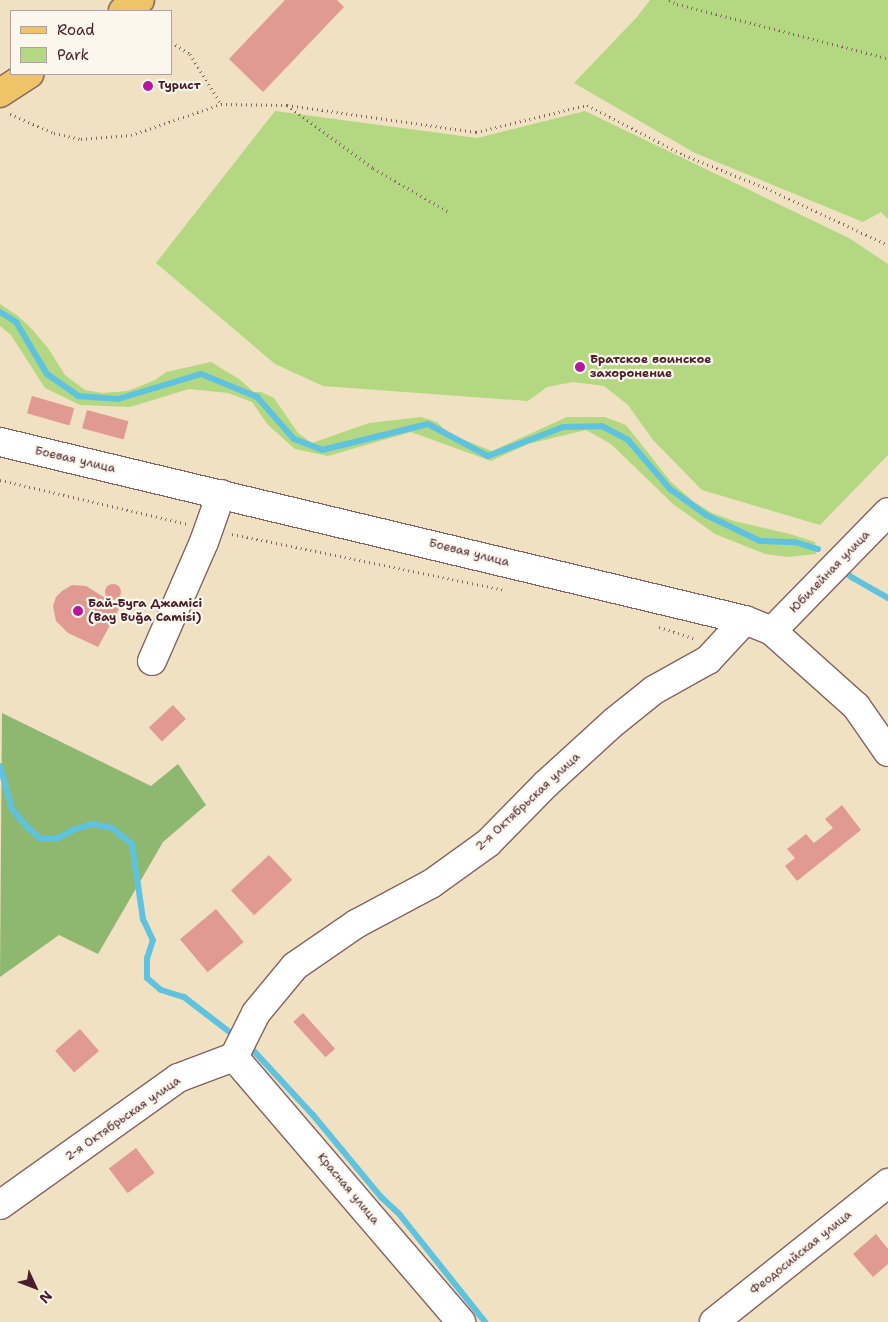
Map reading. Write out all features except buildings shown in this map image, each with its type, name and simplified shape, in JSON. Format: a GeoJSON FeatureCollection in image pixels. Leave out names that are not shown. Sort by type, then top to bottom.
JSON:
{"type":"FeatureCollection","features":[{"type":"Feature","properties":{"kind":"main road"},"geometry":{"type":"LineString","coordinates":[[125,10],[140,0]]}},
{"type":"Feature","properties":{"kind":"main road"},"geometry":{"type":"LineString","coordinates":[[4,103],[28,75]]}},
{"type":"Feature","properties":{"kind":"street","name":"Боевая улица"},"geometry":{"type":"LineString","coordinates":[[0,442],[745,620],[772,631],[856,706],[888,752]]}},
{"type":"Feature","properties":{"kind":"street"},"geometry":{"type":"LineString","coordinates":[[152,661],[209,529],[221,494]]}},
{"type":"Feature","properties":{"kind":"street","name":"Юбилейная улица"},"geometry":{"type":"LineString","coordinates":[[772,631],[888,512]]}},
{"type":"Feature","properties":{"kind":"street","name":"2-я Октябрьская улица"},"geometry":{"type":"LineString","coordinates":[[0,1205],[178,1078],[234,1057],[256,1012],[295,966],[356,924],[431,884],[488,844],[546,784],[614,722],[654,690],[708,660],[745,620]]}},
{"type":"Feature","properties":{"kind":"street","name":"Красная улица"},"geometry":{"type":"LineString","coordinates":[[234,1057],[461,1322]]}},
{"type":"Feature","properties":{"kind":"street","name":"Феодосийская улица"},"geometry":{"type":"LineString","coordinates":[[714,1322],[888,1183]]}},
{"type":"Feature","properties":{"kind":"path"},"geometry":{"type":"LineString","coordinates":[[669,0],[678,4],[888,58]]}},
{"type":"Feature","properties":{"kind":"path"},"geometry":{"type":"LineString","coordinates":[[172,43],[190,54],[222,104]]}},
{"type":"Feature","properties":{"kind":"path"},"geometry":{"type":"LineString","coordinates":[[4,103],[54,133],[81,138],[131,135],[222,104],[287,105],[476,132],[587,105],[684,155],[766,188],[888,245]]}},
{"type":"Feature","properties":{"kind":"path"},"geometry":{"type":"LineString","coordinates":[[287,105],[373,168],[449,212]]}},
{"type":"Feature","properties":{"kind":"path"},"geometry":{"type":"LineString","coordinates":[[0,480],[209,529],[506,590]]}},
{"type":"Feature","properties":{"kind":"path"},"geometry":{"type":"LineString","coordinates":[[657,626],[720,647]]}},
{"type":"Feature","properties":{"kind":"green space"},"geometry":{"type":"Polygon","coordinates":[[[650,0],[888,0],[888,219],[881,212],[863,222],[695,153],[574,83],[637,17],[650,0]]]}},
{"type":"Feature","properties":{"kind":"green space"},"geometry":{"type":"Polygon","coordinates":[[[275,111],[477,138],[585,111],[849,238],[888,264],[888,455],[820,525],[702,490],[653,440],[628,405],[604,386],[573,382],[547,387],[528,401],[323,386],[275,364],[156,263],[275,111]]]}},
{"type":"Feature","properties":{"kind":"green space"},"geometry":{"type":"Polygon","coordinates":[[[0,304],[30,327],[48,348],[65,375],[85,390],[102,393],[128,391],[155,380],[166,372],[211,362],[239,379],[254,392],[261,392],[274,398],[298,433],[312,443],[369,423],[421,417],[437,422],[449,434],[492,451],[567,417],[605,417],[626,425],[671,482],[693,501],[712,513],[734,521],[815,542],[816,554],[789,557],[765,554],[715,534],[673,504],[611,444],[586,430],[528,444],[491,461],[411,432],[328,456],[295,449],[268,425],[252,402],[228,393],[189,389],[130,407],[80,405],[45,388],[11,335],[0,326],[0,304]]]}},
{"type":"Feature","properties":{"kind":"green space"},"geometry":{"type":"Polygon","coordinates":[[[2,713],[151,786],[178,764],[206,805],[163,842],[98,954],[59,935],[0,977],[2,713]]]}},
{"type":"Feature","properties":{"kind":"waterway"},"geometry":{"type":"LineString","coordinates":[[0,312],[16,322],[47,374],[78,396],[118,399],[201,374],[257,397],[294,439],[322,450],[428,424],[488,456],[563,427],[602,426],[628,440],[670,489],[706,515],[760,541],[795,542],[818,549]]}},
{"type":"Feature","properties":{"kind":"waterway"},"geometry":{"type":"LineString","coordinates":[[841,569],[888,598]]}},
{"type":"Feature","properties":{"kind":"waterway"},"geometry":{"type":"LineString","coordinates":[[0,766],[12,809],[27,827],[41,839],[56,839],[73,830],[92,824],[112,828],[132,844],[143,919],[153,940],[147,958],[147,978],[161,990],[184,997],[232,1034]]}},
{"type":"Feature","properties":{"kind":"waterway"},"geometry":{"type":"LineString","coordinates":[[253,1050],[313,1115],[381,1197],[400,1215],[485,1322]]}},
{"type":"Feature","properties":{"kind":"place","name":"Турист"},"geometry":{"type":"Point","coordinates":[148,86]}},
{"type":"Feature","properties":{"kind":"place","name":"Братское воинское захоронение"},"geometry":{"type":"Point","coordinates":[580,367]}},
{"type":"Feature","properties":{"kind":"place","name":"Бай-Буга Джамісі (Bay Buğa Camisi)"},"geometry":{"type":"Point","coordinates":[78,611]}}]}
